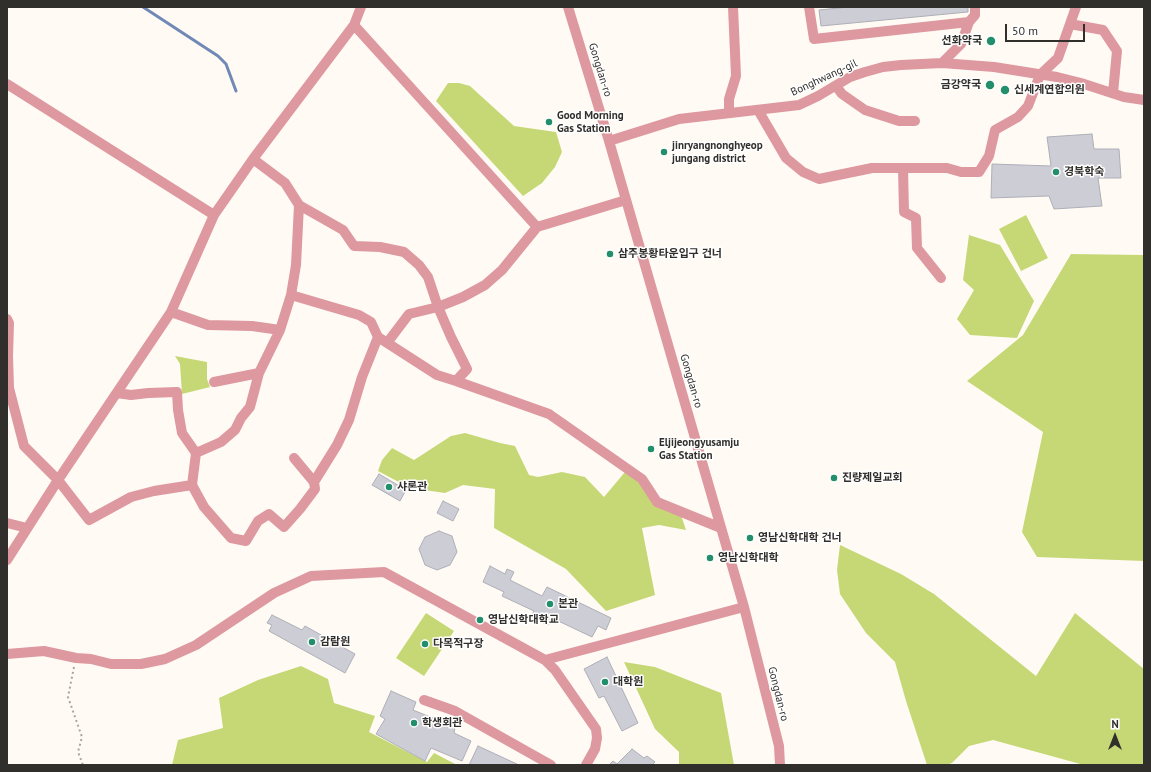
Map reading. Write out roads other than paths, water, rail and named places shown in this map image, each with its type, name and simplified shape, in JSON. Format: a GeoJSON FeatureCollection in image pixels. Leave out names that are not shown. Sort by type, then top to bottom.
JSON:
{"type":"FeatureCollection","features":[{"type":"Feature","properties":{"kind":"street"},"geometry":{"type":"LineString","coordinates":[[7,560],[58,480],[171,312],[214,215],[253,159],[354,25],[361,7]]}},
{"type":"Feature","properties":{"kind":"street","name":"Gongdan-ro"},"geometry":{"type":"LineString","coordinates":[[568,7],[609,141],[744,607],[779,746],[780,765]]}},
{"type":"Feature","properties":{"kind":"street"},"geometry":{"type":"LineString","coordinates":[[728,114],[729,99],[736,76],[733,7]]}},
{"type":"Feature","properties":{"kind":"street"},"geometry":{"type":"LineString","coordinates":[[809,7],[814,39],[969,22]]}},
{"type":"Feature","properties":{"kind":"street"},"geometry":{"type":"LineString","coordinates":[[942,63],[961,44],[969,22],[975,15],[975,7]]}},
{"type":"Feature","properties":{"kind":"street"},"geometry":{"type":"LineString","coordinates":[[758,110],[786,158],[803,172],[819,179],[872,168],[947,168],[961,172],[979,172],[989,156],[995,130],[1018,117],[1028,106],[1040,74],[1058,58],[1076,7]]}},
{"type":"Feature","properties":{"kind":"street"},"geometry":{"type":"LineString","coordinates":[[1070,24],[1103,30],[1117,51],[1113,93]]}},
{"type":"Feature","properties":{"kind":"street"},"geometry":{"type":"LineString","coordinates":[[354,25],[537,227]]}},
{"type":"Feature","properties":{"kind":"street","name":"Bonghwang-gil"},"geometry":{"type":"LineString","coordinates":[[609,141],[679,120],[799,105],[850,77],[883,67],[920,63],[994,67],[1040,74],[1082,83],[1124,97],[1144,100]]}},
{"type":"Feature","properties":{"kind":"street"},"geometry":{"type":"LineString","coordinates":[[7,84],[214,215]]}},
{"type":"Feature","properties":{"kind":"street"},"geometry":{"type":"LineString","coordinates":[[836,86],[842,94],[865,110],[899,121],[915,121]]}},
{"type":"Feature","properties":{"kind":"street"},"geometry":{"type":"LineString","coordinates":[[253,159],[285,183],[299,205],[343,230],[354,246],[380,247],[404,252],[419,265],[428,277],[451,337],[467,369],[456,381]]}},
{"type":"Feature","properties":{"kind":"street"},"geometry":{"type":"LineString","coordinates":[[903,168],[904,212],[916,218],[918,248],[941,278]]}},
{"type":"Feature","properties":{"kind":"street"},"geometry":{"type":"LineString","coordinates":[[388,343],[409,314],[463,297],[485,285],[502,270],[537,227],[626,200]]}},
{"type":"Feature","properties":{"kind":"street"},"geometry":{"type":"LineString","coordinates":[[196,453],[221,442],[235,430],[241,418],[250,407],[259,372],[280,330],[290,295],[296,265],[299,205]]}},
{"type":"Feature","properties":{"kind":"street"},"geometry":{"type":"LineString","coordinates":[[290,295],[359,315],[370,322],[378,337],[437,375],[549,414],[642,480],[657,502],[721,528]]}},
{"type":"Feature","properties":{"kind":"street"},"geometry":{"type":"LineString","coordinates":[[171,312],[208,324],[252,326],[280,330]]}},
{"type":"Feature","properties":{"kind":"street"},"geometry":{"type":"LineString","coordinates":[[7,319],[9,323],[9,388],[24,446],[58,480],[89,520],[131,498],[154,491],[192,485]]}},
{"type":"Feature","properties":{"kind":"street"},"geometry":{"type":"LineString","coordinates":[[314,482],[337,445],[349,420],[362,377],[378,337]]}},
{"type":"Feature","properties":{"kind":"street"},"geometry":{"type":"LineString","coordinates":[[214,382],[259,372]]}},
{"type":"Feature","properties":{"kind":"street"},"geometry":{"type":"LineString","coordinates":[[117,393],[131,395],[177,392],[182,433],[196,453],[192,485],[204,507],[231,538],[246,541],[258,521],[269,514],[284,527],[300,509],[315,489],[314,482],[294,458]]}},
{"type":"Feature","properties":{"kind":"street"},"geometry":{"type":"LineString","coordinates":[[7,524],[27,528]]}},
{"type":"Feature","properties":{"kind":"street"},"geometry":{"type":"LineString","coordinates":[[7,654],[44,651],[111,664],[142,664],[165,659],[196,646],[274,593],[311,576],[384,572],[545,660],[555,670],[596,729],[597,738],[595,749],[586,765]]}},
{"type":"Feature","properties":{"kind":"street"},"geometry":{"type":"LineString","coordinates":[[545,660],[744,607]]}},
{"type":"Feature","properties":{"kind":"street"},"geometry":{"type":"LineString","coordinates":[[424,700],[455,711],[551,765]]}},
{"type":"Feature","properties":{"kind":"waterway"},"geometry":{"type":"LineString","coordinates":[[143,7],[218,56],[226,64],[236,91]]}},
{"type":"Feature","properties":{"kind":"place","name":"선화약국"},"geometry":{"type":"Point","coordinates":[991,41]}},
{"type":"Feature","properties":{"kind":"place","name":"금강약국"},"geometry":{"type":"Point","coordinates":[990,85]}},
{"type":"Feature","properties":{"kind":"place","name":"신세계연합의원"},"geometry":{"type":"Point","coordinates":[1005,90]}},
{"type":"Feature","properties":{"kind":"place","name":"Good Morning Gas Station"},"geometry":{"type":"Point","coordinates":[549,122]}},
{"type":"Feature","properties":{"kind":"place","name":"jinryangnonghyeop jungang district"},"geometry":{"type":"Point","coordinates":[664,152]}},
{"type":"Feature","properties":{"kind":"place","name":"경북학숙"},"geometry":{"type":"Point","coordinates":[1056,172]}},
{"type":"Feature","properties":{"kind":"place","name":"삼주봉황타운입구 건너"},"geometry":{"type":"Point","coordinates":[610,254]}},
{"type":"Feature","properties":{"kind":"place","name":"Eljijeongyusamju Gas Station"},"geometry":{"type":"Point","coordinates":[651,449]}},
{"type":"Feature","properties":{"kind":"place","name":"진량제일교회"},"geometry":{"type":"Point","coordinates":[834,478]}},
{"type":"Feature","properties":{"kind":"place","name":"샤론관"},"geometry":{"type":"Point","coordinates":[389,487]}},
{"type":"Feature","properties":{"kind":"place","name":"영남신학대학 건너"},"geometry":{"type":"Point","coordinates":[750,538]}},
{"type":"Feature","properties":{"kind":"place","name":"영남신학대학"},"geometry":{"type":"Point","coordinates":[710,558]}},
{"type":"Feature","properties":{"kind":"place","name":"본관"},"geometry":{"type":"Point","coordinates":[550,604]}},
{"type":"Feature","properties":{"kind":"place","name":"영남신학대학교"},"geometry":{"type":"Point","coordinates":[480,620]}},
{"type":"Feature","properties":{"kind":"place","name":"감람원"},"geometry":{"type":"Point","coordinates":[312,642]}},
{"type":"Feature","properties":{"kind":"place","name":"다목적구장"},"geometry":{"type":"Point","coordinates":[425,644]}},
{"type":"Feature","properties":{"kind":"place","name":"대학원"},"geometry":{"type":"Point","coordinates":[605,682]}},
{"type":"Feature","properties":{"kind":"place","name":"학생회관"},"geometry":{"type":"Point","coordinates":[414,723]}}]}
